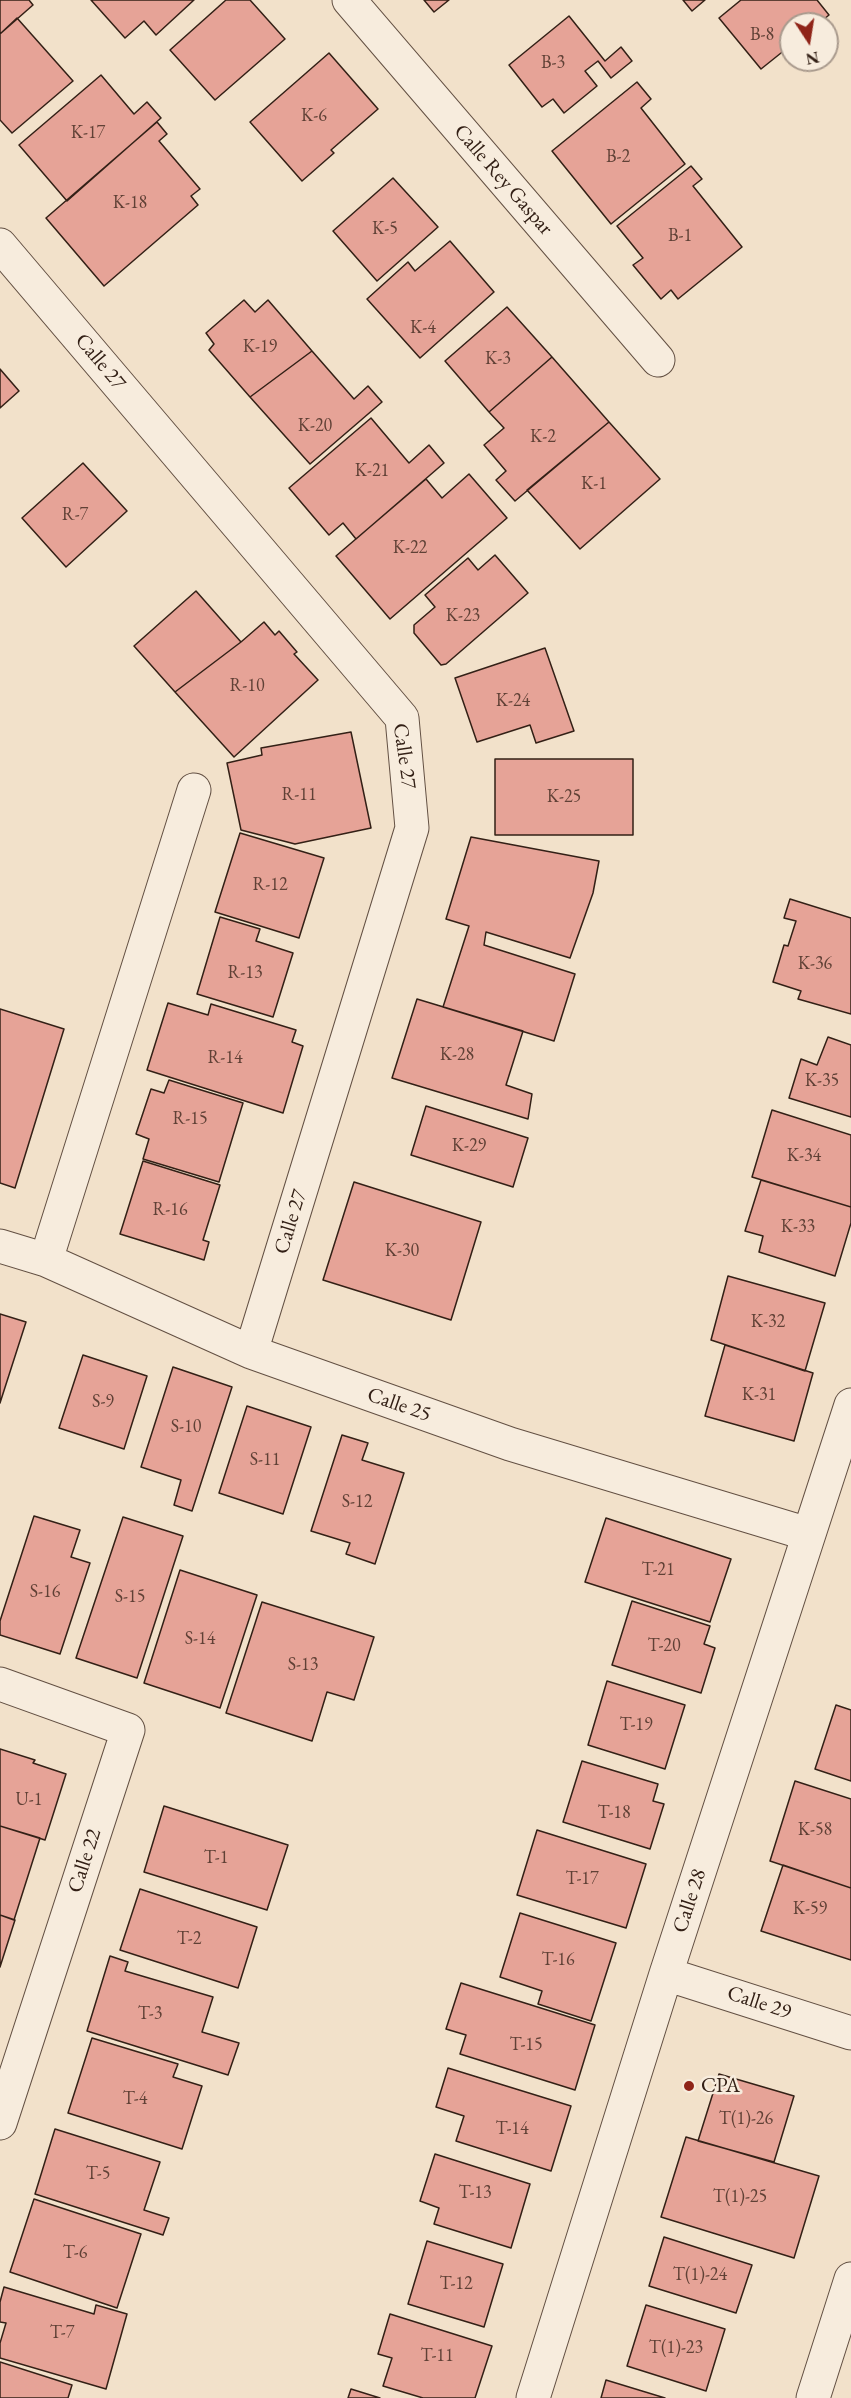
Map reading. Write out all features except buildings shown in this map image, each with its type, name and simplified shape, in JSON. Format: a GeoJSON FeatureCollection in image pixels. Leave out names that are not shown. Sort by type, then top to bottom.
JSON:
{"type":"FeatureCollection","features":[{"type":"Feature","properties":{"kind":"street","name":"Calle Rey Gaspar"},"geometry":{"type":"LineString","coordinates":[[349,0],[658,360]]}},
{"type":"Feature","properties":{"kind":"street","name":"Calle 27"},"geometry":{"type":"LineString","coordinates":[[0,244],[402,718],[412,828],[251,1352]]}},
{"type":"Feature","properties":{"kind":"street"},"geometry":{"type":"LineString","coordinates":[[46,1260],[194,790]]}},
{"type":"Feature","properties":{"kind":"street","name":"Calle 25"},"geometry":{"type":"LineString","coordinates":[[0,1246],[46,1260],[251,1352],[510,1444],[808,1534]]}},
{"type":"Feature","properties":{"kind":"street","name":"Calle 28"},"geometry":{"type":"LineString","coordinates":[[533,2398],[666,1974],[851,1405]]}},
{"type":"Feature","properties":{"kind":"street","name":"Calle 22"},"geometry":{"type":"LineString","coordinates":[[0,1684],[128,1730],[0,2123]]}},
{"type":"Feature","properties":{"kind":"street","name":"Calle 29"},"geometry":{"type":"LineString","coordinates":[[666,1974],[851,2033]]}},
{"type":"Feature","properties":{"kind":"street"},"geometry":{"type":"LineString","coordinates":[[813,2398],[851,2279]]}},
{"type":"Feature","properties":{"kind":"place","name":"CPA"},"geometry":{"type":"Point","coordinates":[689,2086]}}]}
